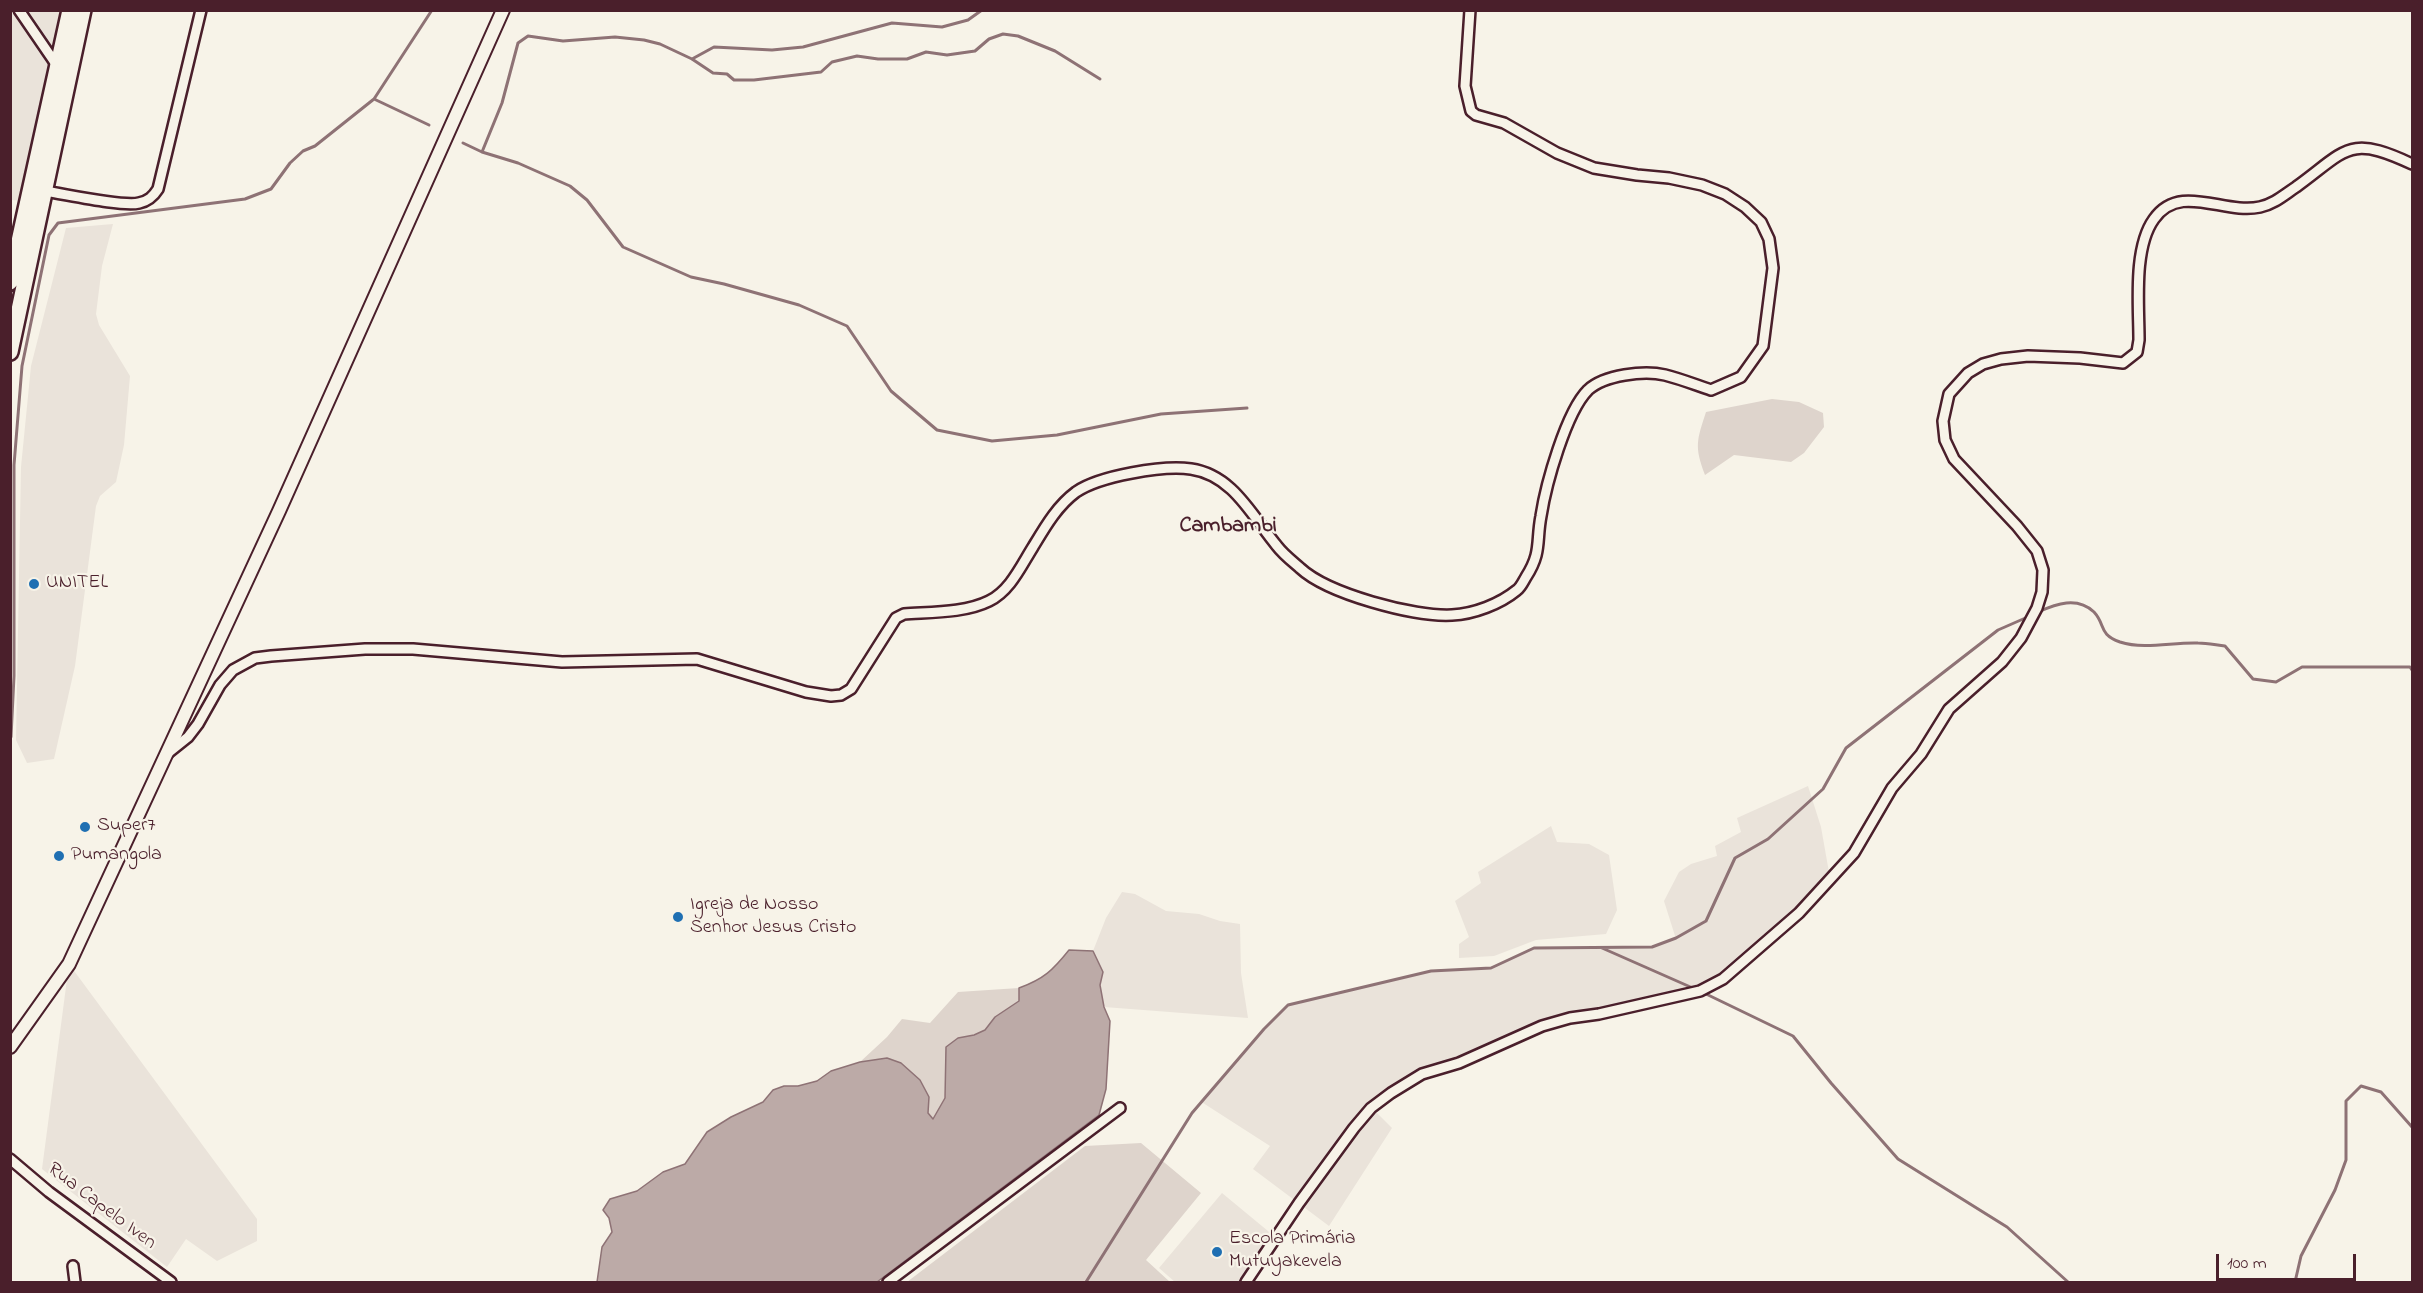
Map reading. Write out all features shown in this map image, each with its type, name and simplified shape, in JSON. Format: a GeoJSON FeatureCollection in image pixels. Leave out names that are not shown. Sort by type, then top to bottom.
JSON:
{"type":"FeatureCollection","features":[{"type":"Feature","properties":{"kind":"highway"},"geometry":{"type":"LineString","coordinates":[[10,282],[70,10]]}},
{"type":"Feature","properties":{"kind":"highway"},"geometry":{"type":"LineString","coordinates":[[10,352],[83,10]]}},
{"type":"Feature","properties":{"kind":"street"},"geometry":{"type":"LineString","coordinates":[[19,10],[58,67]]}},
{"type":"Feature","properties":{"kind":"street"},"geometry":{"type":"LineString","coordinates":[[44,191],[133,204],[149,200],[154,195],[158,189],[201,10]]}},
{"type":"Feature","properties":{"kind":"street"},"geometry":{"type":"LineString","coordinates":[[10,1047],[69,964],[168,753],[503,10]]}},
{"type":"Feature","properties":{"kind":"street"},"geometry":{"type":"LineString","coordinates":[[168,753],[188,737],[220,685],[233,670],[255,658],[312,653],[413,649],[562,662],[698,659],[806,692],[831,696],[841,695],[851,689],[896,618],[904,614],[945,610],[990,601],[1001,593],[1014,577],[1052,516],[1076,492],[1095,483],[1158,468],[1193,469],[1220,480],[1233,490],[1279,548],[1301,569],[1315,581],[1343,593],[1408,610],[1453,615],[1479,610],[1502,600],[1519,589],[1535,562],[1545,495],[1574,410],[1589,389],[1621,375],[1643,373],[1664,375],[1711,390],[1741,377],[1763,346],[1773,268],[1772,254],[1761,222],[1745,207],[1725,194],[1702,185],[1669,178],[1594,168],[1557,153],[1504,123],[1476,115],[1471,111],[1465,86],[1470,10]]}},
{"type":"Feature","properties":{"kind":"street"},"geometry":{"type":"LineString","coordinates":[[1246,1282],[1299,1203],[1354,1128],[1371,1108],[1391,1093],[1422,1074],[1459,1063],[1542,1026],[1700,991],[1723,979],[1799,913],[1854,853],[1892,788],[1921,754],[1949,709],[2002,662],[2020,638],[2037,608],[2042,592],[2043,570],[2037,551],[2017,525],[1953,459],[1946,440],[1943,421],[1949,394],[1968,373],[1983,364],[2028,356],[2080,358],[2123,363],[2130,359],[2137,352],[2139,340],[2140,256],[2146,232],[2154,218],[2174,203],[2186,200],[2245,209],[2262,206],[2278,200],[2337,155],[2351,148],[2364,147],[2384,151],[2412,164]]}},
{"type":"Feature","properties":{"kind":"street"},"geometry":{"type":"LineString","coordinates":[[888,1282],[1120,1108]]}},
{"type":"Feature","properties":{"kind":"street","name":"Rua Capelo Iven"},"geometry":{"type":"LineString","coordinates":[[10,1159],[49,1192],[171,1282]]}},
{"type":"Feature","properties":{"kind":"street"},"geometry":{"type":"LineString","coordinates":[[74,1266],[75,1282]]}},
{"type":"Feature","properties":{"kind":"shaded area"},"geometry":{"type":"Polygon","coordinates":[[[11,11],[70,11],[28,201],[11,200],[11,11]]]}},
{"type":"Feature","properties":{"kind":"shaded area"},"geometry":{"type":"Polygon","coordinates":[[[113,224],[102,266],[96,314],[99,325],[130,376],[124,445],[116,482],[100,496],[96,506],[75,666],[54,759],[27,763],[16,740],[21,467],[31,366],[66,228],[113,224]]]}},
{"type":"Feature","properties":{"kind":"shaded area"},"geometry":{"type":"Polygon","coordinates":[[[1772,399],[1799,402],[1823,413],[1824,427],[1804,453],[1791,462],[1734,455],[1705,475],[1699,457],[1698,443],[1706,412],[1772,399]]]}},
{"type":"Feature","properties":{"kind":"shaded area"},"geometry":{"type":"Polygon","coordinates":[[[1808,786],[1821,827],[1830,878],[1799,913],[1723,979],[1700,991],[1570,1018],[1422,1074],[1372,1108],[1392,1128],[1329,1226],[1253,1169],[1270,1146],[1200,1101],[1288,1005],[1431,971],[1491,968],[1534,948],[1652,947],[1676,939],[1664,901],[1679,872],[1691,864],[1717,856],[1715,846],[1741,832],[1737,818],[1808,786]]]}},
{"type":"Feature","properties":{"kind":"shaded area"},"geometry":{"type":"Polygon","coordinates":[[[1551,826],[1557,842],[1589,844],[1609,855],[1617,910],[1606,934],[1536,940],[1494,956],[1459,958],[1459,944],[1469,937],[1455,901],[1481,883],[1478,872],[1551,826]]]}},
{"type":"Feature","properties":{"kind":"shaded area"},"geometry":{"type":"Polygon","coordinates":[[[1122,892],[1135,894],[1166,911],[1199,914],[1220,921],[1240,924],[1241,973],[1248,1018],[1104,1007],[1100,985],[1103,972],[1093,951],[1106,918],[1122,892]]]}},
{"type":"Feature","properties":{"kind":"shaded area"},"geometry":{"type":"Polygon","coordinates":[[[1069,950],[1093,951],[1103,972],[1100,985],[1104,1007],[1110,1021],[1106,1089],[1099,1115],[877,1282],[597,1282],[602,1247],[612,1232],[609,1218],[603,1210],[610,1199],[637,1191],[663,1172],[685,1164],[707,1132],[731,1117],[763,1102],[773,1090],[817,1081],[831,1071],[860,1062],[887,1058],[901,1063],[920,1080],[929,1097],[928,1113],[933,1119],[945,1098],[946,1047],[958,1038],[985,1030],[995,1017],[1019,1001],[1019,988],[1047,973],[1069,950]]]}},
{"type":"Feature","properties":{"kind":"shaded area"},"geometry":{"type":"Polygon","coordinates":[[[69,964],[257,1219],[257,1241],[217,1261],[186,1239],[167,1267],[42,1169],[69,964]]]}},
{"type":"Feature","properties":{"kind":"shaded area"},"geometry":{"type":"Polygon","coordinates":[[[1019,988],[1019,1001],[996,1017],[985,1030],[958,1038],[947,1047],[945,1098],[933,1120],[928,1113],[920,1080],[901,1063],[887,1058],[860,1062],[887,1037],[902,1019],[930,1023],[958,992],[1019,988]]]}},
{"type":"Feature","properties":{"kind":"shaded area"},"geometry":{"type":"Polygon","coordinates":[[[1141,1143],[1201,1193],[1146,1260],[1170,1282],[907,1282],[1085,1146],[1141,1143]]]}},
{"type":"Feature","properties":{"kind":"shaded area","name":"Escola Primária Mutuyakevela"},"geometry":{"type":"Polygon","coordinates":[[[1222,1193],[1274,1236],[1239,1282],[1175,1282],[1159,1268],[1222,1193]]]}},
{"type":"Feature","properties":{"kind":"waterway"},"geometry":{"type":"LineString","coordinates":[[11,737],[14,676],[14,465],[22,366],[49,235],[58,223],[245,199],[271,189],[290,163],[303,151],[315,146],[374,99],[432,10]]}},
{"type":"Feature","properties":{"kind":"waterway"},"geometry":{"type":"LineString","coordinates":[[692,59],[714,47],[772,50],[803,47],[892,23],[942,27],[968,20],[982,10]]}},
{"type":"Feature","properties":{"kind":"waterway"},"geometry":{"type":"LineString","coordinates":[[482,152],[502,103],[518,43],[528,36],[563,41],[615,37],[644,40],[660,44],[692,59],[713,73],[727,74],[734,80],[754,80],[821,72],[832,62],[857,56],[907,59],[926,52],[947,55],[975,51],[989,39],[1003,34],[1018,36],[1055,51],[1100,79]]}},
{"type":"Feature","properties":{"kind":"waterway"},"geometry":{"type":"LineString","coordinates":[[374,99],[429,125]]}},
{"type":"Feature","properties":{"kind":"waterway"},"geometry":{"type":"LineString","coordinates":[[463,143],[482,152],[518,163],[570,186],[587,200],[623,247],[691,277],[799,305],[847,326],[891,391],[937,430],[992,441],[1057,435],[1161,414],[1247,408]]}},
{"type":"Feature","properties":{"kind":"waterway"},"geometry":{"type":"LineString","coordinates":[[2038,612],[2059,604],[2081,604],[2094,612],[2108,636],[2120,642],[2149,646],[2188,643],[2225,646],[2253,679],[2276,682],[2302,667],[2410,667],[2412,670]]}},
{"type":"Feature","properties":{"kind":"waterway"},"geometry":{"type":"LineString","coordinates":[[1086,1282],[1192,1113],[1264,1029],[1288,1005],[1431,971],[1491,968],[1534,948],[1652,947],[1676,938],[1706,921],[1735,858],[1768,839],[1823,789],[1846,748],[1998,630],[2030,616]]}},
{"type":"Feature","properties":{"kind":"waterway"},"geometry":{"type":"LineString","coordinates":[[1602,948],[1695,989]]}},
{"type":"Feature","properties":{"kind":"waterway"},"geometry":{"type":"LineString","coordinates":[[1704,993],[1793,1036],[1898,1159],[2007,1227],[2068,1282]]}},
{"type":"Feature","properties":{"kind":"waterway"},"geometry":{"type":"LineString","coordinates":[[2295,1282],[2301,1256],[2335,1190],[2346,1160],[2346,1101],[2361,1086],[2381,1092],[2412,1127]]}},
{"type":"Feature","properties":{"kind":"place","name":"UNITEL"},"geometry":{"type":"Point","coordinates":[34,584]}},
{"type":"Feature","properties":{"kind":"place","name":"Super7"},"geometry":{"type":"Point","coordinates":[85,827]}},
{"type":"Feature","properties":{"kind":"place","name":"Pumangola"},"geometry":{"type":"Point","coordinates":[59,856]}},
{"type":"Feature","properties":{"kind":"place","name":"Igreja de Nosso Senhor Jesus Cristo"},"geometry":{"type":"Point","coordinates":[678,917]}},
{"type":"Feature","properties":{"kind":"place","name":"Escola Primária Mutuyakevela"},"geometry":{"type":"Point","coordinates":[1217,1252]}},
{"type":"Feature","properties":{"kind":"district","name":"Cambambi"},"geometry":{"type":"Point","coordinates":[1228,527]}}]}
